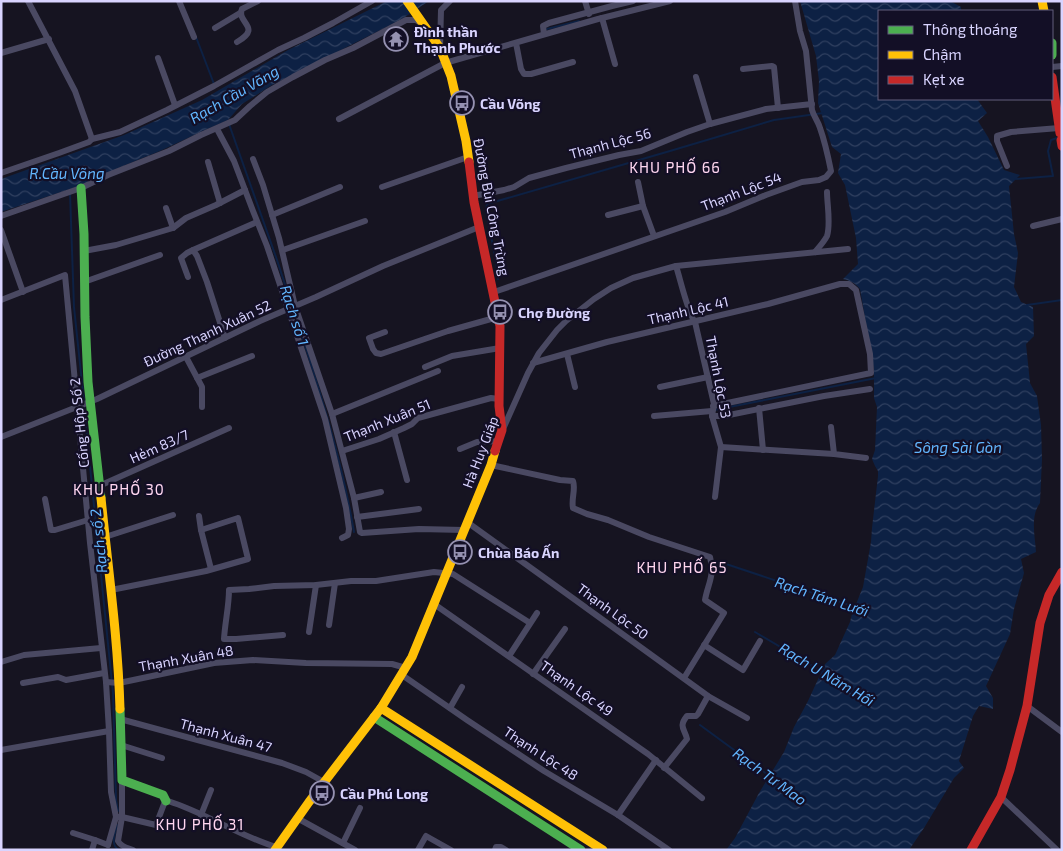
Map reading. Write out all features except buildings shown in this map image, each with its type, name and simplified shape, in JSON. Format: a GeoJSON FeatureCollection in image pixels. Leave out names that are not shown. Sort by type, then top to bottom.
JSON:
{"type":"FeatureCollection","features":[{"type":"Feature","properties":{"kind":"street"},"geometry":{"type":"LineString","coordinates":[[28,1],[75,91],[92,139]]}},
{"type":"Feature","properties":{"kind":"street"},"geometry":{"type":"LineString","coordinates":[[179,1],[194,37]]}},
{"type":"Feature","properties":{"kind":"street"},"geometry":{"type":"LineString","coordinates":[[214,28],[240,13],[242,9],[258,1]]}},
{"type":"Feature","properties":{"kind":"street"},"geometry":{"type":"LineString","coordinates":[[1,173],[59,153],[92,139],[120,132],[216,85],[372,1]]}},
{"type":"Feature","properties":{"kind":"street","name":"Đường Bùi Công Trừng"},"geometry":{"type":"LineString","coordinates":[[407,1],[440,48],[450,76],[466,141],[479,227],[500,326],[499,399],[502,430]]}},
{"type":"Feature","properties":{"kind":"street"},"geometry":{"type":"LineString","coordinates":[[440,48],[441,10],[450,1]]}},
{"type":"Feature","properties":{"kind":"street"},"geometry":{"type":"LineString","coordinates":[[585,1],[590,17]]}},
{"type":"Feature","properties":{"kind":"street"},"geometry":{"type":"LineString","coordinates":[[339,119],[445,63],[544,34],[633,1]]}},
{"type":"Feature","properties":{"kind":"street"},"geometry":{"type":"LineString","coordinates":[[590,17],[602,18],[670,1]]}},
{"type":"Feature","properties":{"kind":"street","name":"Thạnh Lộc 54"},"geometry":{"type":"LineString","coordinates":[[494,292],[725,212],[802,182],[819,180],[826,177],[830,171],[828,150],[813,111],[806,51],[800,31],[795,1]]}},
{"type":"Feature","properties":{"kind":"street"},"geometry":{"type":"LineString","coordinates":[[237,42],[246,37],[248,31],[240,13]]}},
{"type":"Feature","properties":{"kind":"street"},"geometry":{"type":"LineString","coordinates":[[602,18],[615,64]]}},
{"type":"Feature","properties":{"kind":"street"},"geometry":{"type":"LineString","coordinates":[[1,216],[74,190],[169,151],[236,120],[267,92],[325,60],[353,48],[406,20],[416,20],[425,26]]}},
{"type":"Feature","properties":{"kind":"street"},"geometry":{"type":"LineString","coordinates":[[1,53],[49,39]]}},
{"type":"Feature","properties":{"kind":"street"},"geometry":{"type":"LineString","coordinates":[[516,42],[521,69],[524,74],[531,74],[573,62]]}},
{"type":"Feature","properties":{"kind":"street"},"geometry":{"type":"LineString","coordinates":[[158,58],[175,105]]}},
{"type":"Feature","properties":{"kind":"street"},"geometry":{"type":"LineString","coordinates":[[743,69],[774,67],[778,108]]}},
{"type":"Feature","properties":{"kind":"street"},"geometry":{"type":"LineString","coordinates":[[696,77],[710,124]]}},
{"type":"Feature","properties":{"kind":"street"},"geometry":{"type":"LineString","coordinates":[[1007,166],[997,141],[997,136],[1011,132],[1060,137],[1053,84]]}},
{"type":"Feature","properties":{"kind":"street","name":"Thạnh Lộc 56"},"geometry":{"type":"LineString","coordinates":[[474,196],[514,187],[529,178],[566,168],[641,151],[710,124],[766,109],[778,108],[813,111]]}},
{"type":"Feature","properties":{"kind":"street"},"geometry":{"type":"LineString","coordinates":[[217,129],[234,161],[332,414],[354,498],[359,530],[362,533],[465,526]]}},
{"type":"Feature","properties":{"kind":"street"},"geometry":{"type":"LineString","coordinates":[[382,187],[468,157]]}},
{"type":"Feature","properties":{"kind":"street"},"geometry":{"type":"LineString","coordinates":[[253,159],[283,250],[292,307],[325,419],[346,508],[349,532],[346,537],[342,538]]}},
{"type":"Feature","properties":{"kind":"street"},"geometry":{"type":"LineString","coordinates":[[208,162],[220,203]]}},
{"type":"Feature","properties":{"kind":"street"},"geometry":{"type":"LineString","coordinates":[[638,182],[643,206],[654,236]]}},
{"type":"Feature","properties":{"kind":"street"},"geometry":{"type":"LineString","coordinates":[[272,215],[340,187]]}},
{"type":"Feature","properties":{"kind":"street","name":"Cống Hộp Số 2"},"geometry":{"type":"LineString","coordinates":[[74,190],[84,251],[88,382],[111,590],[119,683],[122,780]]}},
{"type":"Feature","properties":{"kind":"street"},"geometry":{"type":"LineString","coordinates":[[84,251],[173,228],[186,218],[245,190]]}},
{"type":"Feature","properties":{"kind":"street"},"geometry":{"type":"LineString","coordinates":[[815,252],[828,234],[827,192]]}},
{"type":"Feature","properties":{"kind":"street"},"geometry":{"type":"LineString","coordinates":[[608,215],[643,206]]}},
{"type":"Feature","properties":{"kind":"street"},"geometry":{"type":"LineString","coordinates":[[166,208],[173,228]]}},
{"type":"Feature","properties":{"kind":"street"},"geometry":{"type":"LineString","coordinates":[[1033,226],[1062,219]]}},
{"type":"Feature","properties":{"kind":"street"},"geometry":{"type":"LineString","coordinates":[[283,250],[365,221]]}},
{"type":"Feature","properties":{"kind":"street"},"geometry":{"type":"LineString","coordinates":[[188,277],[181,258],[187,253],[257,222]]}},
{"type":"Feature","properties":{"kind":"street","name":"Đường Thạnh Xuân 52"},"geometry":{"type":"LineString","coordinates":[[1,437],[91,402],[260,321],[383,266],[479,227]]}},
{"type":"Feature","properties":{"kind":"street"},"geometry":{"type":"LineString","coordinates":[[1,230],[23,292]]}},
{"type":"Feature","properties":{"kind":"street","name":"Hà Huy Giáp"},"geometry":{"type":"LineString","coordinates":[[275,848],[381,708],[412,657],[491,465],[502,430],[533,363],[557,330],[576,312],[594,299],[632,278],[676,266],[848,249]]}},
{"type":"Feature","properties":{"kind":"street"},"geometry":{"type":"LineString","coordinates":[[194,250],[207,282],[225,338]]}},
{"type":"Feature","properties":{"kind":"street"},"geometry":{"type":"LineString","coordinates":[[84,282],[160,255]]}},
{"type":"Feature","properties":{"kind":"street","name":"Thạnh Lộc 53"},"geometry":{"type":"LineString","coordinates":[[676,266],[694,320],[714,404],[713,411],[721,447],[715,497]]}},
{"type":"Feature","properties":{"kind":"street"},"geometry":{"type":"LineString","coordinates":[[1,300],[65,275],[88,520],[106,682],[111,792],[119,817],[109,848],[95,840],[73,833]]}},
{"type":"Feature","properties":{"kind":"street","name":"Thạnh Lộc 41"},"geometry":{"type":"LineString","coordinates":[[533,363],[694,320],[840,284],[849,284],[856,290],[870,354],[871,373],[821,384]]}},
{"type":"Feature","properties":{"kind":"street"},"geometry":{"type":"LineString","coordinates":[[386,332],[370,338],[376,354],[498,317]]}},
{"type":"Feature","properties":{"kind":"street"},"geometry":{"type":"LineString","coordinates":[[425,367],[452,356],[500,348]]}},
{"type":"Feature","properties":{"kind":"street"},"geometry":{"type":"LineString","coordinates":[[567,354],[576,387]]}},
{"type":"Feature","properties":{"kind":"street"},"geometry":{"type":"LineString","coordinates":[[197,378],[252,356]]}},
{"type":"Feature","properties":{"kind":"street"},"geometry":{"type":"LineString","coordinates":[[186,357],[202,387],[202,407]]}},
{"type":"Feature","properties":{"kind":"street"},"geometry":{"type":"LineString","coordinates":[[332,414],[438,370]]}},
{"type":"Feature","properties":{"kind":"street"},"geometry":{"type":"LineString","coordinates":[[660,387],[708,377]]}},
{"type":"Feature","properties":{"kind":"street"},"geometry":{"type":"LineString","coordinates":[[654,416],[713,411],[821,384],[824,395]]}},
{"type":"Feature","properties":{"kind":"street"},"geometry":{"type":"LineString","coordinates":[[713,411],[724,416],[824,395],[870,389]]}},
{"type":"Feature","properties":{"kind":"street","name":"Thạnh Xuân 51"},"geometry":{"type":"LineString","coordinates":[[342,451],[379,439],[412,424],[418,418],[491,398],[499,399]]}},
{"type":"Feature","properties":{"kind":"street"},"geometry":{"type":"LineString","coordinates":[[759,408],[763,450]]}},
{"type":"Feature","properties":{"kind":"street"},"geometry":{"type":"LineString","coordinates":[[832,427],[834,454]]}},
{"type":"Feature","properties":{"kind":"street","name":"Hẻm 83/7"},"geometry":{"type":"LineString","coordinates":[[99,486],[229,428]]}},
{"type":"Feature","properties":{"kind":"street"},"geometry":{"type":"LineString","coordinates":[[394,432],[407,480]]}},
{"type":"Feature","properties":{"kind":"street"},"geometry":{"type":"LineString","coordinates":[[460,449],[477,442],[499,441]]}},
{"type":"Feature","properties":{"kind":"street"},"geometry":{"type":"LineString","coordinates":[[721,447],[834,454],[866,458]]}},
{"type":"Feature","properties":{"kind":"street"},"geometry":{"type":"LineString","coordinates":[[491,465],[560,480],[573,481],[573,508],[649,537],[710,557],[713,568],[704,600],[724,612],[684,678]]}},
{"type":"Feature","properties":{"kind":"street"},"geometry":{"type":"LineString","coordinates":[[354,498],[380,492]]}},
{"type":"Feature","properties":{"kind":"street"},"geometry":{"type":"LineString","coordinates":[[45,499],[51,530],[88,520]]}},
{"type":"Feature","properties":{"kind":"street"},"geometry":{"type":"LineString","coordinates":[[357,517],[419,509]]}},
{"type":"Feature","properties":{"kind":"street"},"geometry":{"type":"LineString","coordinates":[[105,537],[173,515]]}},
{"type":"Feature","properties":{"kind":"street"},"geometry":{"type":"LineString","coordinates":[[199,516],[211,569]]}},
{"type":"Feature","properties":{"kind":"street"},"geometry":{"type":"LineString","coordinates":[[111,590],[211,569],[248,559],[238,518],[201,530]]}},
{"type":"Feature","properties":{"kind":"street","name":"Thạnh Lộc 50"},"geometry":{"type":"LineString","coordinates":[[465,526],[568,594],[708,696],[746,718]]}},
{"type":"Feature","properties":{"kind":"street"},"geometry":{"type":"LineString","coordinates":[[283,635],[236,640],[224,639],[229,590],[376,581],[434,572],[447,573],[453,574],[530,623]]}},
{"type":"Feature","properties":{"kind":"street"},"geometry":{"type":"LineString","coordinates":[[971,850],[1001,797],[1010,770],[1028,706],[1040,623],[1049,595],[1062,572]]}},
{"type":"Feature","properties":{"kind":"street"},"geometry":{"type":"LineString","coordinates":[[329,625],[335,583]]}},
{"type":"Feature","properties":{"kind":"street"},"geometry":{"type":"LineString","coordinates":[[309,632],[316,585]]}},
{"type":"Feature","properties":{"kind":"street","name":"Thạnh Lộc 49"},"geometry":{"type":"LineString","coordinates":[[434,604],[656,760],[702,798]]}},
{"type":"Feature","properties":{"kind":"street"},"geometry":{"type":"LineString","coordinates":[[509,656],[537,613]]}},
{"type":"Feature","properties":{"kind":"street"},"geometry":{"type":"LineString","coordinates":[[533,674],[566,629]]}},
{"type":"Feature","properties":{"kind":"street"},"geometry":{"type":"LineString","coordinates":[[704,645],[743,670],[760,641]]}},
{"type":"Feature","properties":{"kind":"street"},"geometry":{"type":"LineString","coordinates":[[1,662],[24,655],[101,648]]}},
{"type":"Feature","properties":{"kind":"street","name":"Thạnh Xuân 48"},"geometry":{"type":"LineString","coordinates":[[106,682],[119,683],[214,663],[253,660],[392,664],[404,671]]}},
{"type":"Feature","properties":{"kind":"street","name":"Thạnh Lộc 48"},"geometry":{"type":"LineString","coordinates":[[404,671],[450,708],[544,771],[618,815],[669,850]]}},
{"type":"Feature","properties":{"kind":"street"},"geometry":{"type":"LineString","coordinates":[[22,683],[58,677],[66,680],[104,673]]}},
{"type":"Feature","properties":{"kind":"street"},"geometry":{"type":"LineString","coordinates":[[450,708],[462,687]]}},
{"type":"Feature","properties":{"kind":"street"},"geometry":{"type":"LineString","coordinates":[[664,768],[687,739],[683,729],[685,718],[687,716],[696,716],[708,696]]}},
{"type":"Feature","properties":{"kind":"street"},"geometry":{"type":"LineString","coordinates":[[1028,706],[1062,732]]}},
{"type":"Feature","properties":{"kind":"street"},"geometry":{"type":"LineString","coordinates":[[381,708],[603,850]]}},
{"type":"Feature","properties":{"kind":"street"},"geometry":{"type":"LineString","coordinates":[[374,717],[581,850]]}},
{"type":"Feature","properties":{"kind":"street","name":"Thạnh Xuân 47"},"geometry":{"type":"LineString","coordinates":[[120,719],[282,763],[306,772],[324,782]]}},
{"type":"Feature","properties":{"kind":"street"},"geometry":{"type":"LineString","coordinates":[[1,750],[108,731]]}},
{"type":"Feature","properties":{"kind":"street"},"geometry":{"type":"LineString","coordinates":[[121,745],[162,758]]}},
{"type":"Feature","properties":{"kind":"street"},"geometry":{"type":"LineString","coordinates":[[618,815],[656,760]]}},
{"type":"Feature","properties":{"kind":"street"},"geometry":{"type":"LineString","coordinates":[[134,850],[122,846],[118,841],[122,780],[163,795],[166,801],[201,814],[275,848]]}},
{"type":"Feature","properties":{"kind":"street"},"geometry":{"type":"LineString","coordinates":[[201,814],[211,790]]}},
{"type":"Feature","properties":{"kind":"street"},"geometry":{"type":"LineString","coordinates":[[1001,797],[1057,850]]}},
{"type":"Feature","properties":{"kind":"street"},"geometry":{"type":"LineString","coordinates":[[119,817],[156,826],[166,801]]}},
{"type":"Feature","properties":{"kind":"street"},"geometry":{"type":"LineString","coordinates":[[343,843],[360,808]]}},
{"type":"Feature","properties":{"kind":"street"},"geometry":{"type":"LineString","coordinates":[[297,818],[355,850]]}},
{"type":"Feature","properties":{"kind":"street"},"geometry":{"type":"LineString","coordinates":[[418,850],[426,836],[451,850]]}},
{"type":"Feature","properties":{"kind":"street"},"geometry":{"type":"LineString","coordinates":[[92,850],[95,840]]}},
{"type":"Feature","properties":{"kind":"street"},"geometry":{"type":"LineString","coordinates":[[495,850],[496,847],[501,846],[506,850]]}},
{"type":"Feature","properties":{"kind":"water","name":"R.Cầu Võng"},"geometry":{"type":"Polygon","coordinates":[[[387,1],[429,1],[402,19],[272,85],[242,104],[228,120],[79,186],[1,212],[1,179],[124,135],[202,100],[288,50],[387,1]]]}},
{"type":"Feature","properties":{"kind":"water","name":"Sông Sài Gòn"},"geometry":{"type":"Polygon","coordinates":[[[800,1],[950,1],[961,7],[961,10],[878,10],[878,100],[978,100],[987,113],[978,121],[1004,170],[1020,175],[1009,186],[1018,253],[1014,287],[1021,302],[1033,307],[1034,336],[1026,344],[1030,383],[1037,396],[1041,425],[1040,503],[1034,520],[1036,552],[1021,559],[1024,573],[1014,609],[1010,634],[986,686],[993,698],[993,709],[979,706],[973,716],[959,761],[964,768],[954,778],[909,850],[726,850],[735,838],[784,752],[825,664],[835,655],[863,587],[871,542],[878,476],[878,471],[872,459],[875,450],[877,407],[874,398],[874,370],[860,289],[853,283],[843,279],[858,264],[856,238],[845,185],[838,173],[841,154],[832,147],[818,103],[819,81],[816,56],[800,1]]]}},
{"type":"Feature","properties":{"kind":"waterway"},"geometry":{"type":"LineString","coordinates":[[714,1],[724,1]]}},
{"type":"Feature","properties":{"kind":"waterway"},"geometry":{"type":"LineString","coordinates":[[547,29],[579,21]]}},
{"type":"Feature","properties":{"kind":"waterway"},"geometry":{"type":"LineString","coordinates":[[196,37],[214,84]]}},
{"type":"Feature","properties":{"kind":"waterway"},"geometry":{"type":"LineString","coordinates":[[498,279],[486,210],[487,204],[774,120],[823,113]]}},
{"type":"Feature","properties":{"kind":"waterway","name":"Rạch số 1"},"geometry":{"type":"LineString","coordinates":[[229,124],[291,303]]}},
{"type":"Feature","properties":{"kind":"waterway"},"geometry":{"type":"LineString","coordinates":[[1015,179],[1053,176],[1048,151],[1051,140],[1057,138]]}},
{"type":"Feature","properties":{"kind":"waterway","name":"Rạch số 2"},"geometry":{"type":"LineString","coordinates":[[70,193],[74,307],[84,402]]}},
{"type":"Feature","properties":{"kind":"waterway"},"geometry":{"type":"LineString","coordinates":[[1027,305],[1062,300]]}},
{"type":"Feature","properties":{"kind":"waterway","name":"Rạch số 1"},"geometry":{"type":"LineString","coordinates":[[299,327],[330,428],[354,532]]}},
{"type":"Feature","properties":{"kind":"waterway"},"geometry":{"type":"LineString","coordinates":[[714,410],[876,378]]}},
{"type":"Feature","properties":{"kind":"waterway","name":"Rạch số 2"},"geometry":{"type":"LineString","coordinates":[[84,407],[113,693],[116,800],[118,811]]}},
{"type":"Feature","properties":{"kind":"waterway","name":"Rạch Tám Lưới"},"geometry":{"type":"LineString","coordinates":[[720,562],[855,607]]}},
{"type":"Feature","properties":{"kind":"waterway","name":"Rạch U Năm Hối"},"geometry":{"type":"LineString","coordinates":[[755,632],[823,672]]}},
{"type":"Feature","properties":{"kind":"waterway","name":"Rạch Tư Mao"},"geometry":{"type":"LineString","coordinates":[[700,725],[771,777]]}},
{"type":"Feature","properties":{"kind":"waterway","name":"Rạch số 2"},"geometry":{"type":"LineString","coordinates":[[117,825],[114,842],[119,850]]}},
{"type":"Feature","properties":{"kind":"traffic: fast"},"geometry":{"type":"LineString","coordinates":[[81,188],[88,382],[101,498]]}},
{"type":"Feature","properties":{"kind":"traffic: fast"},"geometry":{"type":"LineString","coordinates":[[120,709],[122,780],[163,795],[166,801]]}},
{"type":"Feature","properties":{"kind":"traffic: fast"},"geometry":{"type":"LineString","coordinates":[[374,717],[581,850]]}},
{"type":"Feature","properties":{"kind":"traffic: slow"},"geometry":{"type":"LineString","coordinates":[[407,1],[440,48],[451,76],[469,162]]}},
{"type":"Feature","properties":{"kind":"traffic: slow"},"geometry":{"type":"LineString","coordinates":[[1042,1],[1044,10]]}},
{"type":"Feature","properties":{"kind":"traffic: slow"},"geometry":{"type":"LineString","coordinates":[[381,708],[412,657],[491,465],[495,451]]}},
{"type":"Feature","properties":{"kind":"traffic: slow"},"geometry":{"type":"LineString","coordinates":[[101,498],[115,629],[120,709]]}},
{"type":"Feature","properties":{"kind":"traffic: slow"},"geometry":{"type":"LineString","coordinates":[[275,850],[381,708],[603,850]]}},
{"type":"Feature","properties":{"kind":"traffic: jam"},"geometry":{"type":"LineString","coordinates":[[1053,84],[1060,133]]}},
{"type":"Feature","properties":{"kind":"traffic: jam"},"geometry":{"type":"LineString","coordinates":[[1061,140],[1062,146]]}},
{"type":"Feature","properties":{"kind":"traffic: jam"},"geometry":{"type":"LineString","coordinates":[[469,162],[474,202],[500,326],[499,406],[502,430],[495,451]]}},
{"type":"Feature","properties":{"kind":"traffic: jam"},"geometry":{"type":"LineString","coordinates":[[971,850],[1001,797],[1010,770],[1027,706],[1040,623],[1049,595],[1062,572]]}},
{"type":"Feature","properties":{"kind":"place","name":"Đình thần Thạnh Phước"},"geometry":{"type":"Point","coordinates":[396,39]}},
{"type":"Feature","properties":{"kind":"place","name":"Cầu Võng"},"geometry":{"type":"Point","coordinates":[462,103]}},
{"type":"Feature","properties":{"kind":"place","name":"Chợ Đường"},"geometry":{"type":"Point","coordinates":[500,312]}},
{"type":"Feature","properties":{"kind":"place","name":"Chùa Báo Ấn"},"geometry":{"type":"Point","coordinates":[460,552]}},
{"type":"Feature","properties":{"kind":"place","name":"Cầu Phú Long"},"geometry":{"type":"Point","coordinates":[322,793]}},
{"type":"Feature","properties":{"kind":"district","name":"KHU PHỐ 66"},"geometry":{"type":"Point","coordinates":[675,167]}},
{"type":"Feature","properties":{"kind":"district","name":"KHU PHỐ 30"},"geometry":{"type":"Point","coordinates":[119,489]}},
{"type":"Feature","properties":{"kind":"district","name":"KHU PHỐ 65"},"geometry":{"type":"Point","coordinates":[682,567]}},
{"type":"Feature","properties":{"kind":"district","name":"KHU PHỐ 31"},"geometry":{"type":"Point","coordinates":[200,824]}},
{"type":"Feature","properties":{"kind":"water label","name":"Rạch Cầu Võng"},"geometry":{"type":"Point","coordinates":[234,94]}}]}
